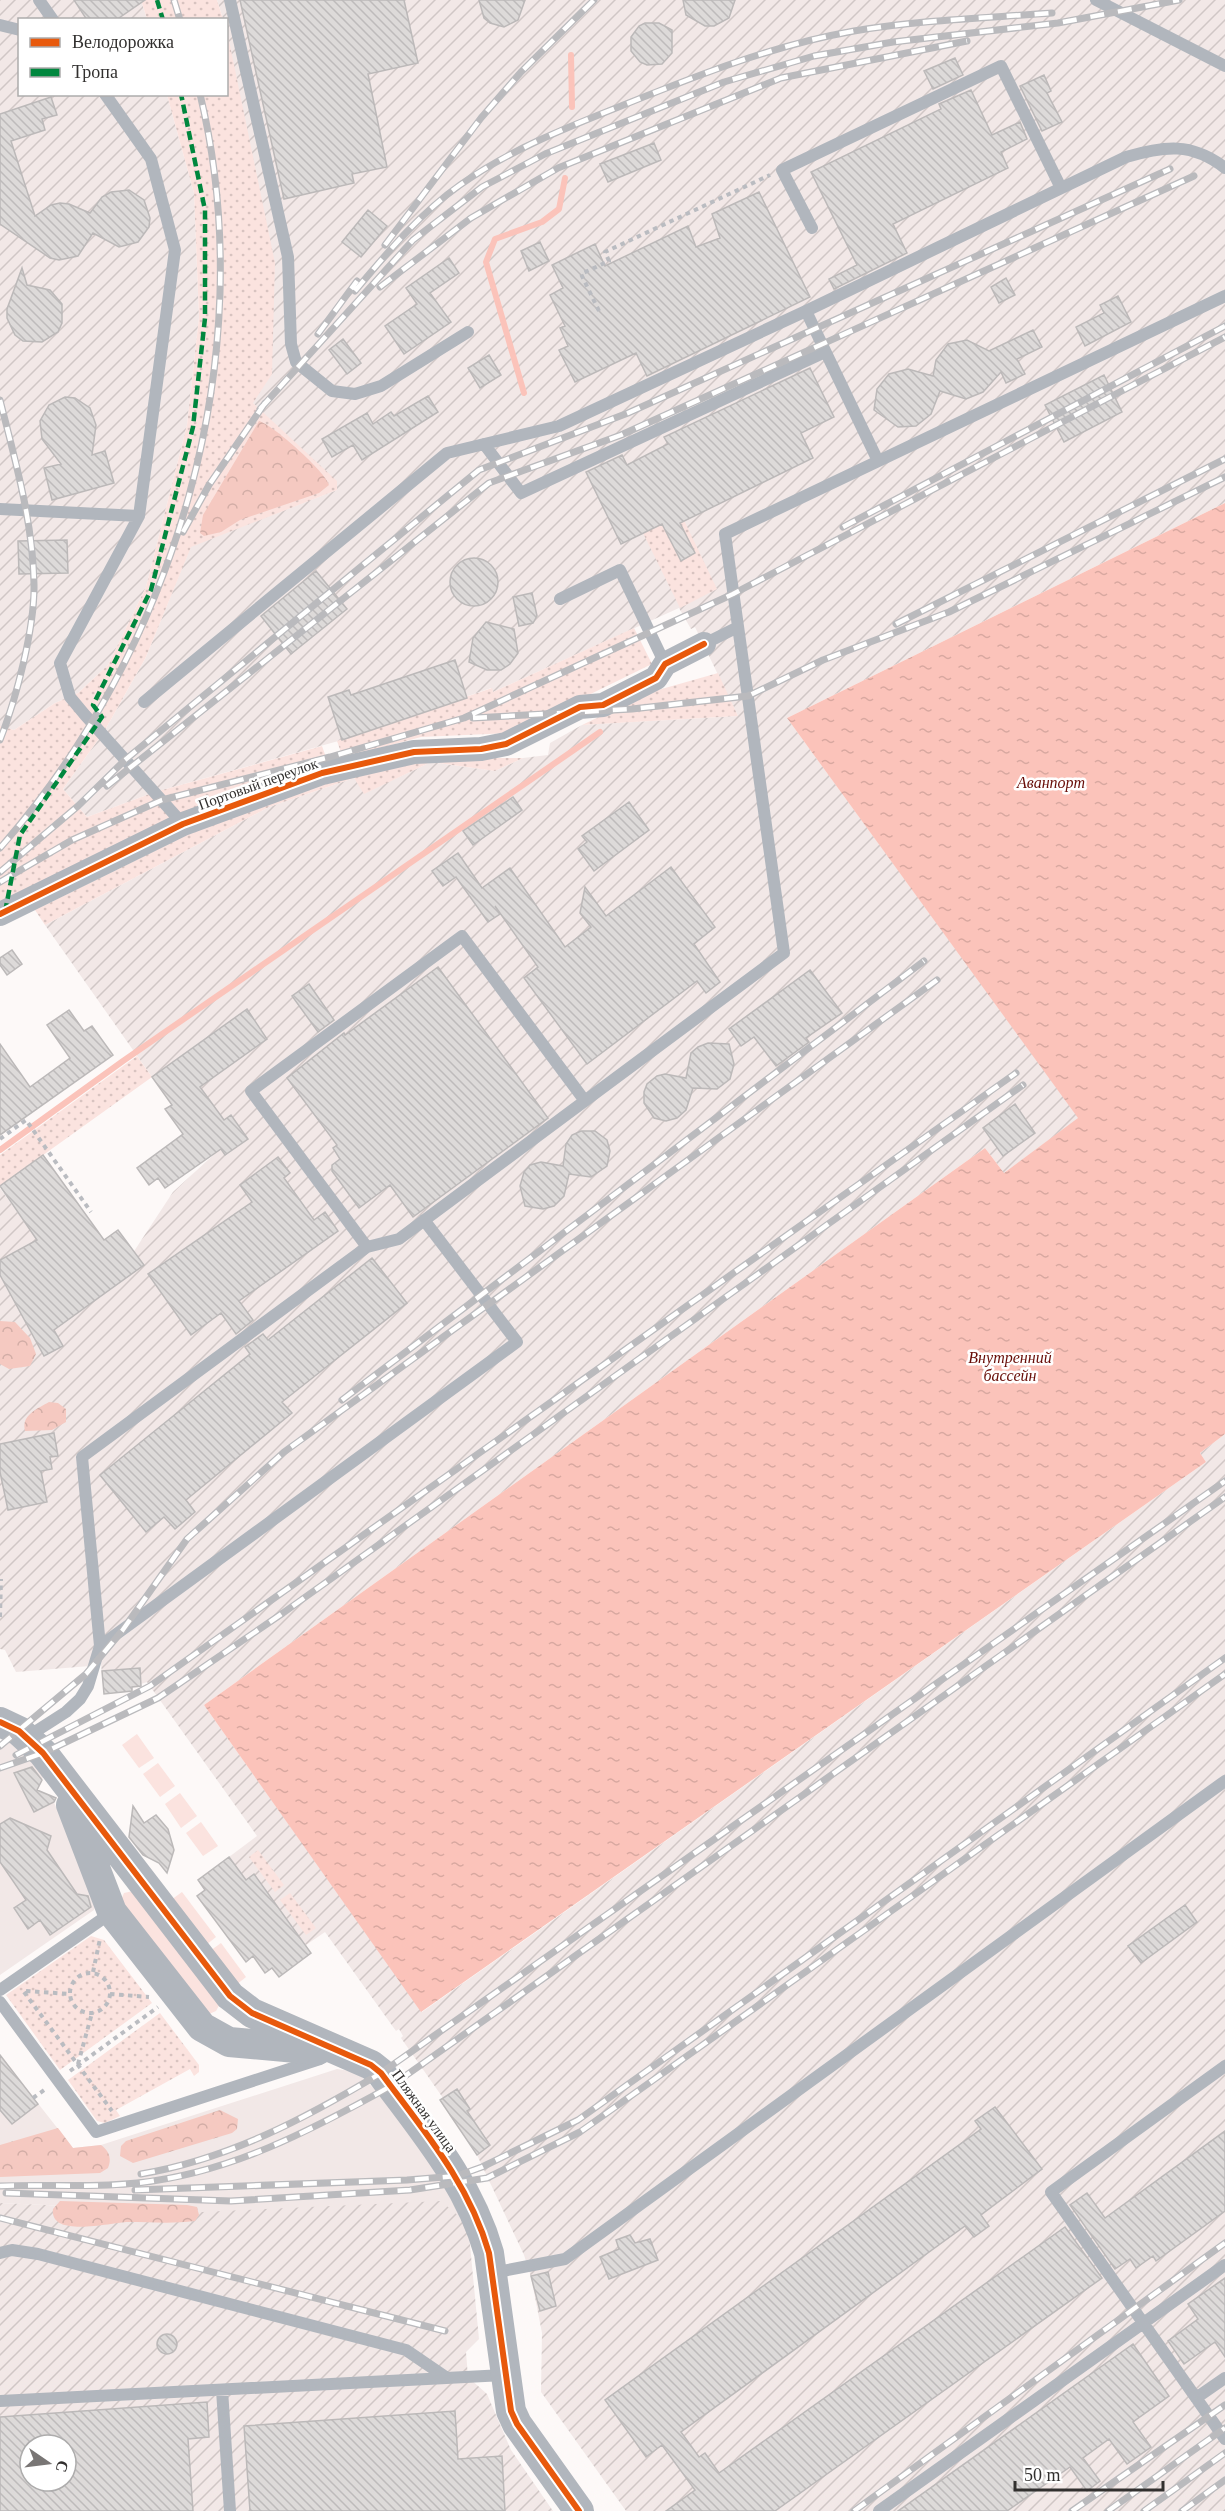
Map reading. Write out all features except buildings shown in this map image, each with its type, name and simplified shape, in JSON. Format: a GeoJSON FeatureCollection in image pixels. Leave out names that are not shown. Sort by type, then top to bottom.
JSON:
{"type":"FeatureCollection","features":[{"type":"Feature","properties":{"kind":"street","name":"Портовый переулок"},"geometry":{"type":"LineString","coordinates":[[0,914],[183,824],[334,769],[414,752],[481,748],[506,744],[580,707],[603,705],[645,684],[656,678],[665,664],[704,644]]}},
{"type":"Feature","properties":{"kind":"street"},"geometry":{"type":"LineString","coordinates":[[0,1722],[27,1737]]}},
{"type":"Feature","properties":{"kind":"street","name":"Пляжная улица"},"geometry":{"type":"LineString","coordinates":[[27,1737],[59,1774],[230,1996],[252,2013],[371,2065],[381,2073],[457,2176],[483,2230],[492,2273],[507,2397],[517,2424],[579,2511]]}},
{"type":"Feature","properties":{"kind":"street"},"geometry":{"type":"LineString","coordinates":[[59,1774],[107,1923],[164,1995],[202,2027],[223,2040],[241,2044],[344,2052]]}},
{"type":"Feature","properties":{"kind":"lane"},"geometry":{"type":"LineString","coordinates":[[39,0],[51,18]]}},
{"type":"Feature","properties":{"kind":"lane"},"geometry":{"type":"LineString","coordinates":[[230,0],[288,257],[291,344],[296,362],[332,391],[355,394],[381,386],[468,332]]}},
{"type":"Feature","properties":{"kind":"lane"},"geometry":{"type":"LineString","coordinates":[[1096,0],[1225,66]]}},
{"type":"Feature","properties":{"kind":"lane"},"geometry":{"type":"LineString","coordinates":[[0,25],[18,30]]}},
{"type":"Feature","properties":{"kind":"lane"},"geometry":{"type":"LineString","coordinates":[[812,228],[782,170],[1001,66],[1061,188]]}},
{"type":"Feature","properties":{"kind":"lane"},"geometry":{"type":"LineString","coordinates":[[106,96],[151,159],[175,250],[139,516],[60,663],[70,697],[183,824]]}},
{"type":"Feature","properties":{"kind":"lane"},"geometry":{"type":"LineString","coordinates":[[144,702],[447,453],[559,426],[806,311],[1126,157],[1158,148],[1194,151],[1225,168]]}},
{"type":"Feature","properties":{"kind":"lane"},"geometry":{"type":"LineString","coordinates":[[27,1737],[66,1712],[80,1699],[88,1686],[100,1646],[82,1457],[367,1247],[399,1239],[784,954],[725,534],[1225,296]]}},
{"type":"Feature","properties":{"kind":"lane"},"geometry":{"type":"LineString","coordinates":[[806,311],[878,461]]}},
{"type":"Feature","properties":{"kind":"lane"},"geometry":{"type":"LineString","coordinates":[[484,444],[521,493],[825,352]]}},
{"type":"Feature","properties":{"kind":"lane"},"geometry":{"type":"LineString","coordinates":[[0,509],[139,516]]}},
{"type":"Feature","properties":{"kind":"lane"},"geometry":{"type":"LineString","coordinates":[[560,599],[620,570],[665,664]]}},
{"type":"Feature","properties":{"kind":"lane"},"geometry":{"type":"LineString","coordinates":[[704,644],[738,627]]}},
{"type":"Feature","properties":{"kind":"lane"},"geometry":{"type":"LineString","coordinates":[[367,1247],[251,1091],[462,936],[585,1101]]}},
{"type":"Feature","properties":{"kind":"lane"},"geometry":{"type":"LineString","coordinates":[[100,1646],[517,1342],[424,1220]]}},
{"type":"Feature","properties":{"kind":"lane"},"geometry":{"type":"LineString","coordinates":[[492,2273],[565,2259],[1225,1781]]}},
{"type":"Feature","properties":{"kind":"lane"},"geometry":{"type":"LineString","coordinates":[[0,1990],[107,1923]]}},
{"type":"Feature","properties":{"kind":"lane"},"geometry":{"type":"LineString","coordinates":[[0,2002],[96,2132],[344,2052]]}},
{"type":"Feature","properties":{"kind":"lane"},"geometry":{"type":"LineString","coordinates":[[1225,2066],[1051,2192],[1225,2439]]}},
{"type":"Feature","properties":{"kind":"lane"},"geometry":{"type":"LineString","coordinates":[[0,2253],[12,2250],[38,2254],[406,2350],[447,2378]]}},
{"type":"Feature","properties":{"kind":"lane"},"geometry":{"type":"LineString","coordinates":[[879,2511],[1225,2265]]}},
{"type":"Feature","properties":{"kind":"lane"},"geometry":{"type":"LineString","coordinates":[[0,2401],[504,2374]]}},
{"type":"Feature","properties":{"kind":"lane"},"geometry":{"type":"LineString","coordinates":[[1196,2398],[1225,2378]]}},
{"type":"Feature","properties":{"kind":"lane"},"geometry":{"type":"LineString","coordinates":[[222,2390],[230,2511]]}},
{"type":"Feature","properties":{"kind":"path"},"geometry":{"type":"LineString","coordinates":[[599,311],[581,274],[609,261],[605,252],[782,170]]}},
{"type":"Feature","properties":{"kind":"path"},"geometry":{"type":"LineString","coordinates":[[0,1139],[26,1120],[91,1212]]}},
{"type":"Feature","properties":{"kind":"path"},"geometry":{"type":"LineString","coordinates":[[0,1617],[1,1579]]}},
{"type":"Feature","properties":{"kind":"path"},"geometry":{"type":"LineString","coordinates":[[93,1972],[107,1923]]}},
{"type":"Feature","properties":{"kind":"path"},"geometry":{"type":"LineString","coordinates":[[93,1972],[106,1980],[111,1994],[105,2007],[92,2013],[79,2010],[70,1995],[73,1981],[78,1976],[93,1972]]}},
{"type":"Feature","properties":{"kind":"path"},"geometry":{"type":"LineString","coordinates":[[70,1995],[23,1991],[122,2124]]}},
{"type":"Feature","properties":{"kind":"path"},"geometry":{"type":"LineString","coordinates":[[111,1994],[164,1995]]}},
{"type":"Feature","properties":{"kind":"path"},"geometry":{"type":"LineString","coordinates":[[33,2098],[78,2065],[164,1995]]}},
{"type":"Feature","properties":{"kind":"path"},"geometry":{"type":"LineString","coordinates":[[78,2065],[92,2013]]}},
{"type":"Feature","properties":{"kind":"shaded area"},"geometry":{"type":"Polygon","coordinates":[[[0,0],[141,0],[147,18],[18,18],[18,96],[167,96],[194,193],[199,317],[187,425],[146,587],[108,665],[78,693],[55,703],[14,730],[0,726],[0,0]]]}},
{"type":"Feature","properties":{"kind":"shaded area"},"geometry":{"type":"Polygon","coordinates":[[[141,0],[217,0],[223,18],[147,18],[141,0]]]}},
{"type":"Feature","properties":{"kind":"shaded area"},"geometry":{"type":"Polygon","coordinates":[[[217,0],[1225,0],[1225,503],[787,718],[1079,1118],[1004,1173],[985,1148],[204,1705],[422,2012],[1206,1462],[1200,1453],[1225,1434],[1225,2511],[626,2511],[541,2392],[542,2333],[531,2277],[524,2255],[477,2155],[440,2101],[443,2098],[401,2038],[403,2036],[399,2029],[396,2031],[325,1932],[306,1945],[254,1875],[246,1880],[229,1857],[257,1836],[147,1682],[132,1687],[132,1691],[104,1694],[101,1664],[90,1662],[90,1666],[16,1672],[5,1650],[0,1649],[0,1188],[85,1307],[129,1276],[123,1268],[173,1192],[220,1149],[163,1069],[152,1077],[45,925],[269,807],[354,778],[365,793],[431,762],[495,771],[523,758],[548,755],[550,743],[582,725],[738,716],[695,627],[691,629],[679,608],[493,692],[491,688],[342,740],[155,792],[87,817],[63,789],[105,730],[146,657],[191,546],[337,490],[253,403],[228,48],[228,18],[223,18],[217,0]]]}},
{"type":"Feature","properties":{"kind":"shaded area"},"geometry":{"type":"Polygon","coordinates":[[[228,36],[275,263],[272,374],[253,403],[337,481],[337,490],[191,547],[146,657],[105,730],[63,789],[87,817],[155,792],[322,746],[328,763],[0,909],[0,726],[14,730],[55,703],[78,693],[108,665],[146,587],[187,425],[199,317],[194,193],[167,96],[228,96],[228,36]]]}},
{"type":"Feature","properties":{"kind":"shaded area"},"geometry":{"type":"Polygon","coordinates":[[[681,514],[717,589],[680,608],[643,533],[681,514]]]}},
{"type":"Feature","properties":{"kind":"shaded area"},"geometry":{"type":"Polygon","coordinates":[[[634,628],[652,664],[511,733],[421,737],[343,758],[337,741],[492,688],[493,692],[634,628]]]}},
{"type":"Feature","properties":{"kind":"shaded area"},"geometry":{"type":"Polygon","coordinates":[[[718,673],[738,716],[582,725],[651,692],[718,673]]]}},
{"type":"Feature","properties":{"kind":"shaded area"},"geometry":{"type":"Polygon","coordinates":[[[433,758],[523,758],[495,771],[431,762],[364,794],[354,778],[269,807],[45,925],[35,910],[197,830],[330,779],[433,758]]]}},
{"type":"Feature","properties":{"kind":"shaded area"},"geometry":{"type":"Polygon","coordinates":[[[137,1056],[152,1077],[0,1186],[0,1155],[137,1056]]]}},
{"type":"Feature","properties":{"kind":"shaded area"},"geometry":{"type":"Polygon","coordinates":[[[137,1734],[154,1758],[139,1768],[122,1745],[137,1734]]]}},
{"type":"Feature","properties":{"kind":"shaded area"},"geometry":{"type":"Polygon","coordinates":[[[0,1742],[14,1743],[41,1772],[43,1778],[35,1786],[41,1798],[51,1796],[98,1899],[94,1910],[0,1975],[0,1742]]]}},
{"type":"Feature","properties":{"kind":"shaded area"},"geometry":{"type":"Polygon","coordinates":[[[158,1763],[175,1786],[160,1797],[143,1774],[158,1763]]]}},
{"type":"Feature","properties":{"kind":"shaded area"},"geometry":{"type":"Polygon","coordinates":[[[180,1793],[197,1816],[181,1828],[165,1804],[180,1793]]]}},
{"type":"Feature","properties":{"kind":"shaded area"},"geometry":{"type":"Polygon","coordinates":[[[201,1822],[218,1846],[203,1856],[186,1833],[201,1822]]]}},
{"type":"Feature","properties":{"kind":"shaded area"},"geometry":{"type":"Polygon","coordinates":[[[258,1850],[284,1885],[275,1892],[249,1857],[258,1850]]]}},
{"type":"Feature","properties":{"kind":"shaded area"},"geometry":{"type":"Polygon","coordinates":[[[133,1891],[221,2002],[216,2011],[209,2014],[121,1900],[124,1893],[133,1891]]]}},
{"type":"Feature","properties":{"kind":"shaded area"},"geometry":{"type":"Polygon","coordinates":[[[182,1892],[216,1937],[206,1945],[171,1900],[182,1892]]]}},
{"type":"Feature","properties":{"kind":"shaded area"},"geometry":{"type":"Polygon","coordinates":[[[290,1893],[316,1928],[306,1935],[280,1900],[290,1893]]]}},
{"type":"Feature","properties":{"kind":"shaded area"},"geometry":{"type":"Polygon","coordinates":[[[91,1936],[104,1940],[152,2003],[60,2070],[6,1995],[91,1936]]]}},
{"type":"Feature","properties":{"kind":"shaded area"},"geometry":{"type":"Polygon","coordinates":[[[221,1943],[246,1977],[236,1985],[210,1951],[221,1943]]]}},
{"type":"Feature","properties":{"kind":"shaded area"},"geometry":{"type":"Polygon","coordinates":[[[160,2013],[199,2065],[199,2072],[194,2076],[190,2069],[116,2110],[120,2116],[105,2123],[97,2121],[68,2080],[160,2013]]]}},
{"type":"Feature","properties":{"kind":"shaded area"},"geometry":{"type":"Polygon","coordinates":[[[0,2055],[73,2148],[101,2145],[337,2069],[350,2071],[362,2077],[383,2097],[422,2145],[468,2224],[0,2203],[0,2055]]]}},
{"type":"Feature","properties":{"kind":"shaded area"},"geometry":{"type":"Polygon","coordinates":[[[441,2201],[468,2224],[479,2339],[466,2352],[468,2377],[487,2394],[511,2450],[553,2511],[0,2511],[0,2203],[202,2212],[441,2201]]]}},
{"type":"Feature","properties":{"kind":"green space"},"geometry":{"type":"Polygon","coordinates":[[[259,421],[298,450],[319,470],[329,485],[319,493],[240,520],[221,532],[204,536],[200,533],[203,515],[259,421]]]}},
{"type":"Feature","properties":{"kind":"green space"},"geometry":{"type":"Polygon","coordinates":[[[0,1321],[15,1322],[30,1338],[36,1354],[30,1366],[9,1369],[0,1364],[0,1321]]]}},
{"type":"Feature","properties":{"kind":"green space"},"geometry":{"type":"Polygon","coordinates":[[[49,1402],[58,1403],[66,1409],[66,1422],[52,1430],[25,1431],[24,1425],[28,1417],[49,1402]]]}},
{"type":"Feature","properties":{"kind":"green space"},"geometry":{"type":"Polygon","coordinates":[[[220,2110],[238,2119],[237,2129],[232,2133],[133,2163],[120,2156],[121,2146],[126,2141],[220,2110]]]}},
{"type":"Feature","properties":{"kind":"green space"},"geometry":{"type":"Polygon","coordinates":[[[58,2128],[73,2148],[101,2145],[109,2155],[108,2168],[100,2173],[0,2177],[0,2145],[58,2128]]]}},
{"type":"Feature","properties":{"kind":"green space"},"geometry":{"type":"Polygon","coordinates":[[[60,2201],[187,2205],[197,2207],[199,2215],[195,2221],[186,2222],[128,2222],[83,2227],[71,2226],[61,2224],[54,2218],[53,2209],[60,2201]]]}},
{"type":"Feature","properties":{"kind":"water","name":"Внутренний бассейн"},"geometry":{"type":"Polygon","coordinates":[[[1225,503],[1225,1434],[1200,1453],[1206,1462],[421,2012],[204,1705],[985,1148],[1004,1173],[1078,1118],[787,718],[1225,503]]]}},
{"type":"Feature","properties":{"kind":"waterway"},"geometry":{"type":"LineString","coordinates":[[571,55],[572,107]]}},
{"type":"Feature","properties":{"kind":"waterway"},"geometry":{"type":"LineString","coordinates":[[524,393],[486,262],[495,239],[542,222],[559,209],[565,178]]}},
{"type":"Feature","properties":{"kind":"waterway"},"geometry":{"type":"LineString","coordinates":[[0,1150],[123,1061],[600,732]]}},
{"type":"Feature","properties":{"kind":"railway"},"geometry":{"type":"LineString","coordinates":[[174,0],[179,18]]}},
{"type":"Feature","properties":{"kind":"railway"},"geometry":{"type":"LineString","coordinates":[[385,245],[481,118],[521,72],[594,0]]}},
{"type":"Feature","properties":{"kind":"railway"},"geometry":{"type":"LineString","coordinates":[[260,409],[413,240],[482,187],[545,154],[724,82],[814,56],[893,42],[1058,23],[1179,0]]}},
{"type":"Feature","properties":{"kind":"railway"},"geometry":{"type":"LineString","coordinates":[[355,291],[391,248],[445,196],[499,160],[561,130],[682,82],[766,52],[824,37],[903,24],[1052,13]]}},
{"type":"Feature","properties":{"kind":"railway"},"geometry":{"type":"LineString","coordinates":[[380,287],[471,218],[558,168],[781,78],[967,41]]}},
{"type":"Feature","properties":{"kind":"railway"},"geometry":{"type":"LineString","coordinates":[[0,848],[61,769],[114,683],[157,591],[189,495],[211,395],[220,294],[217,193],[200,96]]}},
{"type":"Feature","properties":{"kind":"railway"},"geometry":{"type":"LineString","coordinates":[[0,872],[78,806],[125,760],[479,470],[628,413],[1170,169]]}},
{"type":"Feature","properties":{"kind":"railway"},"geometry":{"type":"LineString","coordinates":[[107,786],[489,483],[621,435],[1194,176]]}},
{"type":"Feature","properties":{"kind":"railway"},"geometry":{"type":"LineString","coordinates":[[318,334],[357,281]]}},
{"type":"Feature","properties":{"kind":"railway"},"geometry":{"type":"LineString","coordinates":[[843,527],[1225,326]]}},
{"type":"Feature","properties":{"kind":"railway"},"geometry":{"type":"LineString","coordinates":[[0,882],[72,840],[162,800],[330,757],[464,718],[733,594],[1225,337]]}},
{"type":"Feature","properties":{"kind":"railway"},"geometry":{"type":"LineString","coordinates":[[0,400],[27,514],[34,584],[28,642],[12,705],[0,740]]}},
{"type":"Feature","properties":{"kind":"railway"},"geometry":{"type":"LineString","coordinates":[[183,532],[209,485],[265,403]]}},
{"type":"Feature","properties":{"kind":"railway"},"geometry":{"type":"LineString","coordinates":[[896,624],[1225,459]]}},
{"type":"Feature","properties":{"kind":"railway"},"geometry":{"type":"LineString","coordinates":[[473,718],[632,709],[748,696],[823,660],[949,612],[1225,477]]}},
{"type":"Feature","properties":{"kind":"railway"},"geometry":{"type":"LineString","coordinates":[[342,1400],[924,961]]}},
{"type":"Feature","properties":{"kind":"railway"},"geometry":{"type":"LineString","coordinates":[[0,1746],[86,1674],[122,1631],[187,1539],[284,1452],[937,980]]}},
{"type":"Feature","properties":{"kind":"railway"},"geometry":{"type":"LineString","coordinates":[[16,1755],[150,1686],[1016,1073]]}},
{"type":"Feature","properties":{"kind":"railway"},"geometry":{"type":"LineString","coordinates":[[0,1768],[43,1753],[158,1698],[283,1613],[1023,1085]]}},
{"type":"Feature","properties":{"kind":"railway"},"geometry":{"type":"LineString","coordinates":[[141,2174],[205,2158],[266,2135],[324,2106],[381,2073],[1225,1481]]}},
{"type":"Feature","properties":{"kind":"railway"},"geometry":{"type":"LineString","coordinates":[[0,2186],[86,2186],[137,2183],[205,2170],[269,2148],[391,2086],[1225,1497]]}},
{"type":"Feature","properties":{"kind":"railway"},"geometry":{"type":"LineString","coordinates":[[135,2190],[407,2180],[457,2176],[482,2167],[578,2120],[1225,1658]]}},
{"type":"Feature","properties":{"kind":"railway"},"geometry":{"type":"LineString","coordinates":[[6,2193],[231,2201],[410,2190],[487,2178],[580,2132],[1225,1674]]}},
{"type":"Feature","properties":{"kind":"railway"},"geometry":{"type":"LineString","coordinates":[[0,2218],[445,2331]]}},
{"type":"Feature","properties":{"kind":"railway"},"geometry":{"type":"LineString","coordinates":[[854,2511],[1225,2243]]}},
{"type":"Feature","properties":{"kind":"railway"},"geometry":{"type":"LineString","coordinates":[[1072,2511],[1225,2405]]}},
{"type":"Feature","properties":{"kind":"railway"},"geometry":{"type":"LineString","coordinates":[[1108,2511],[1225,2428]]}},
{"type":"Feature","properties":{"kind":"railway"},"geometry":{"type":"LineString","coordinates":[[1144,2511],[1225,2453]]}},
{"type":"Feature","properties":{"kind":"railway"},"geometry":{"type":"LineString","coordinates":[[1182,2511],[1225,2480]]}},
{"type":"Feature","properties":{"kind":"marked path"},"geometry":{"type":"LineString","coordinates":[[157,0],[162,18]]}},
{"type":"Feature","properties":{"kind":"marked path"},"geometry":{"type":"LineString","coordinates":[[5,912],[20,835],[102,717],[93,705],[151,590],[193,427],[205,318],[205,210],[181,96]]}},
{"type":"Feature","properties":{"kind":"cycle path"},"geometry":{"type":"LineString","coordinates":[[0,914],[183,824],[322,773],[414,752],[481,749],[506,744],[580,707],[603,705],[656,678],[665,664],[704,644]]}},
{"type":"Feature","properties":{"kind":"cycle path"},"geometry":{"type":"LineString","coordinates":[[0,1722],[19,1731],[43,1753],[230,1996],[252,2013],[371,2065],[381,2073],[429,2137],[444,2158],[470,2204],[489,2253],[511,2411],[517,2424],[579,2511]]}},
{"type":"Feature","properties":{"kind":"water label","name":"Аванпорт"},"geometry":{"type":"Point","coordinates":[1051,782]}}]}
